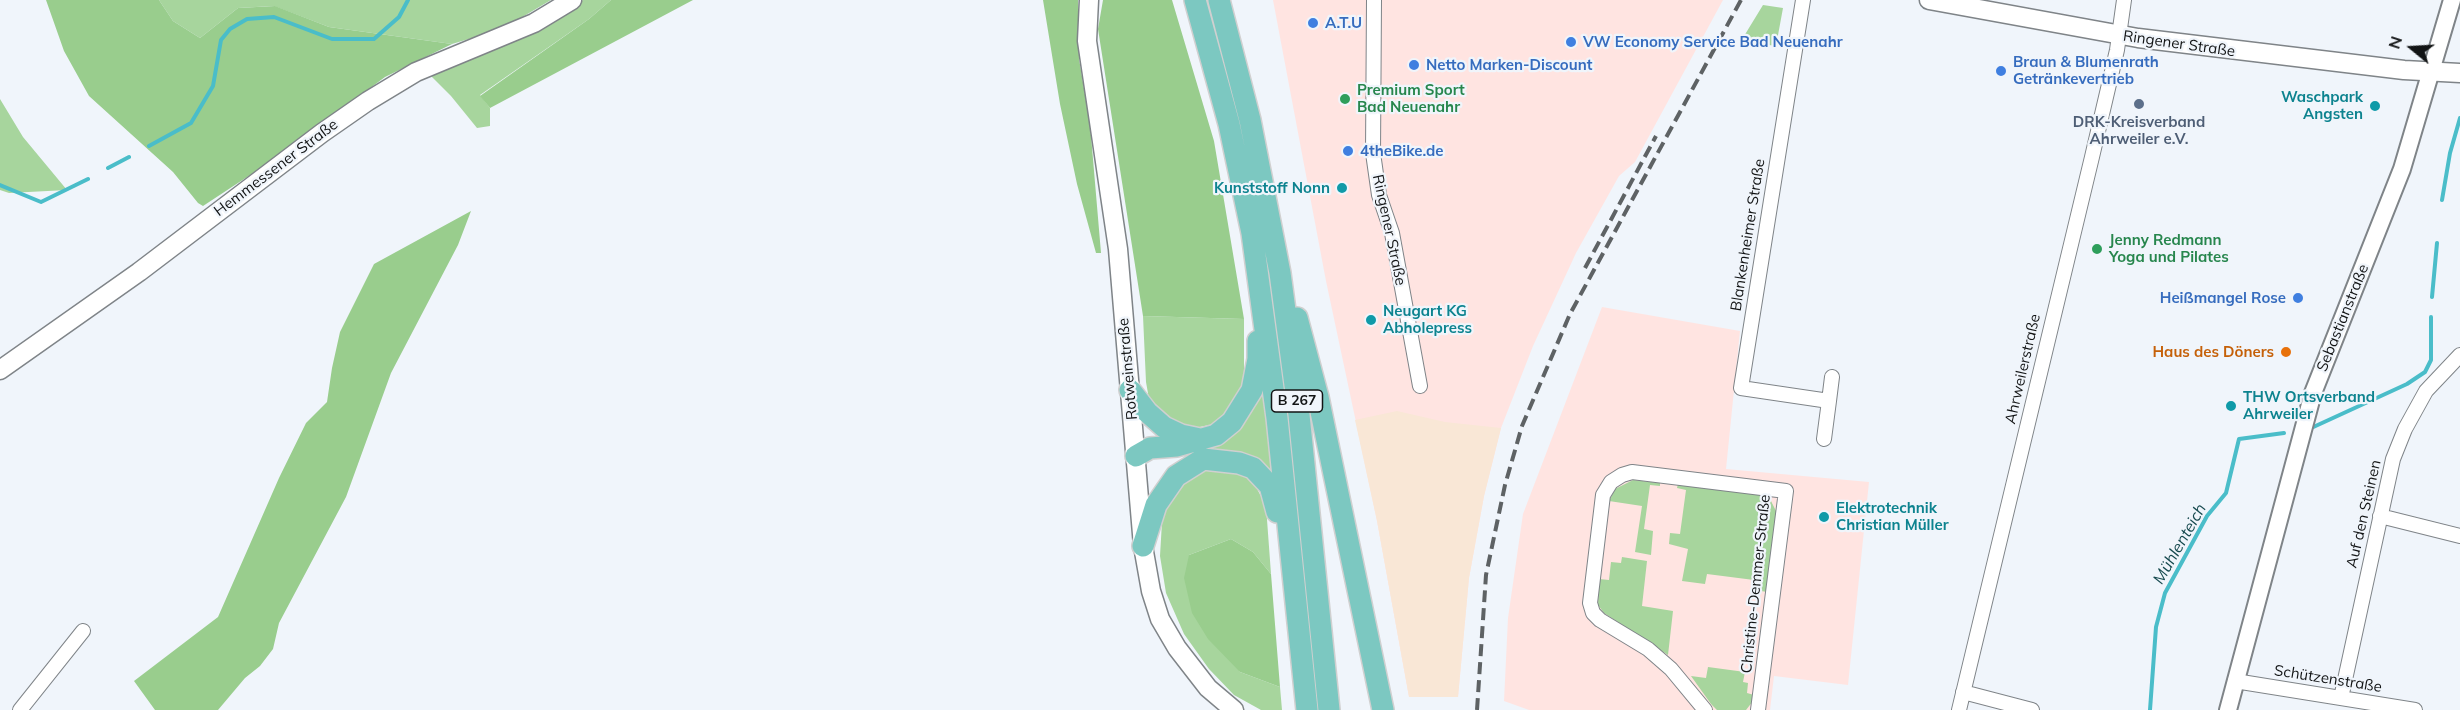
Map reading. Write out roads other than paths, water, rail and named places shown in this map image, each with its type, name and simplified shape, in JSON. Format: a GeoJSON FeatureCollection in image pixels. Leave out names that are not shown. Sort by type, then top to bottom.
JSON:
{"type":"FeatureCollection","features":[{"type":"Feature","properties":{"kind":"main road","name":"Hemmessener Straße"},"geometry":{"type":"LineString","coordinates":[[0,370],[139,272],[322,133],[368,101],[416,72],[534,23],[572,0]]}},
{"type":"Feature","properties":{"kind":"main road","name":"Rotweinstraße"},"geometry":{"type":"LineString","coordinates":[[1089,0],[1087,41],[1108,172],[1143,546],[1151,591],[1160,620],[1177,648],[1208,688],[1234,710]]}},
{"type":"Feature","properties":{"kind":"main road","name":"B 267"},"geometry":{"type":"LineString","coordinates":[[1196,0],[1229,124],[1252,233],[1277,418],[1307,710]]}},
{"type":"Feature","properties":{"kind":"main road","name":"B 267"},"geometry":{"type":"LineString","coordinates":[[1219,0],[1250,120],[1272,228],[1299,415],[1329,710]]}},
{"type":"Feature","properties":{"kind":"main road","name":"Ringener Straße"},"geometry":{"type":"LineString","coordinates":[[1929,0],[2118,36],[2223,50],[2430,72],[2460,73]]}},
{"type":"Feature","properties":{"kind":"main road"},"geometry":{"type":"LineString","coordinates":[[1272,228],[1318,397],[1383,710]]}},
{"type":"Feature","properties":{"kind":"main road","name":"B 267"},"geometry":{"type":"LineString","coordinates":[[1143,546],[1156,505],[1176,476],[1232,422],[1252,390],[1258,359],[1258,276]]}},
{"type":"Feature","properties":{"kind":"main road","name":"B 267"},"geometry":{"type":"LineString","coordinates":[[1130,390],[1147,412],[1164,427],[1203,449],[1253,468],[1270,486],[1293,574]]}},
{"type":"Feature","properties":{"kind":"main road","name":"B 267"},"geometry":{"type":"LineString","coordinates":[[1136,456],[1150,448],[1177,446],[1203,449]]}},
{"type":"Feature","properties":{"kind":"street","name":"Ringener Straße"},"geometry":{"type":"LineString","coordinates":[[1374,0],[1373,153],[1379,195],[1392,233],[1420,386]]}},
{"type":"Feature","properties":{"kind":"street","name":"Blankenheimer Straße"},"geometry":{"type":"LineString","coordinates":[[1803,0],[1741,388],[1829,401]]}},
{"type":"Feature","properties":{"kind":"street","name":"Ahrweilerstraße"},"geometry":{"type":"LineString","coordinates":[[1959,710],[2095,146],[2124,0]]}},
{"type":"Feature","properties":{"kind":"street","name":"Sebastianstraße"},"geometry":{"type":"LineString","coordinates":[[2228,710],[2313,393],[2402,169],[2452,0]]}},
{"type":"Feature","properties":{"kind":"street"},"geometry":{"type":"LineString","coordinates":[[2457,0],[2460,14]]}},
{"type":"Feature","properties":{"kind":"street","name":"Auf den Steinen"},"geometry":{"type":"LineString","coordinates":[[2342,698],[2393,459],[2405,429],[2426,391],[2460,355]]}},
{"type":"Feature","properties":{"kind":"street"},"geometry":{"type":"LineString","coordinates":[[1824,439],[1832,377]]}},
{"type":"Feature","properties":{"kind":"street","name":"Christine-Demmer-Straße"},"geometry":{"type":"LineString","coordinates":[[1705,710],[1671,669],[1648,649],[1600,620],[1593,613],[1590,603],[1603,495],[1611,482],[1622,475],[1632,472],[1786,491],[1758,710]]}},
{"type":"Feature","properties":{"kind":"street"},"geometry":{"type":"LineString","coordinates":[[2380,516],[2460,536]]}},
{"type":"Feature","properties":{"kind":"street"},"geometry":{"type":"LineString","coordinates":[[20,710],[83,631]]}},
{"type":"Feature","properties":{"kind":"street","name":"Schützenstraße"},"geometry":{"type":"LineString","coordinates":[[2235,681],[2415,710]]}},
{"type":"Feature","properties":{"kind":"street"},"geometry":{"type":"LineString","coordinates":[[1963,692],[2032,710]]}},
{"type":"Feature","properties":{"kind":"waterway"},"geometry":{"type":"LineString","coordinates":[[149,146],[191,123],[213,86],[221,40],[230,29],[247,19],[274,17],[332,39],[374,39],[399,17],[408,0]]}},
{"type":"Feature","properties":{"kind":"waterway","name":"Mühlenteich"},"geometry":{"type":"LineString","coordinates":[[2442,200],[2450,153],[2460,118]]}},
{"type":"Feature","properties":{"kind":"waterway"},"geometry":{"type":"LineString","coordinates":[[108,168],[129,157]]}},
{"type":"Feature","properties":{"kind":"waterway"},"geometry":{"type":"LineString","coordinates":[[0,185],[41,202],[88,179]]}},
{"type":"Feature","properties":{"kind":"waterway","name":"Mühlenteich"},"geometry":{"type":"LineString","coordinates":[[2432,297],[2437,243]]}},
{"type":"Feature","properties":{"kind":"waterway","name":"Mühlenteich"},"geometry":{"type":"LineString","coordinates":[[2309,429],[2407,384],[2425,372],[2431,360],[2431,317]]}},
{"type":"Feature","properties":{"kind":"waterway","name":"Mühlenteich"},"geometry":{"type":"LineString","coordinates":[[2150,710],[2156,627],[2165,593],[2207,516],[2226,493],[2239,439],[2284,433]]}},
{"type":"Feature","properties":{"kind":"railway"},"geometry":{"type":"LineString","coordinates":[[1477,710],[1486,575],[1505,485],[1522,426],[1570,314],[1741,0]]}},
{"type":"Feature","properties":{"kind":"railway"},"geometry":{"type":"LineString","coordinates":[[1585,268],[1656,136]]}},
{"type":"Feature","properties":{"kind":"place","name":"A.T.U"},"geometry":{"type":"Point","coordinates":[1313,23]}},
{"type":"Feature","properties":{"kind":"place","name":"VW Economy Service Bad Neuenahr"},"geometry":{"type":"Point","coordinates":[1571,42]}},
{"type":"Feature","properties":{"kind":"place","name":"Netto Marken-Discount"},"geometry":{"type":"Point","coordinates":[1414,65]}},
{"type":"Feature","properties":{"kind":"place","name":"Braun & Blumenrath Getränkevertrieb"},"geometry":{"type":"Point","coordinates":[2001,71]}},
{"type":"Feature","properties":{"kind":"place","name":"Premium Sport Bad Neuenahr"},"geometry":{"type":"Point","coordinates":[1345,99]}},
{"type":"Feature","properties":{"kind":"place","name":"DRK-Kreisverband Ahrweiler e.V."},"geometry":{"type":"Point","coordinates":[2139,104]}},
{"type":"Feature","properties":{"kind":"place","name":"Waschpark Angsten"},"geometry":{"type":"Point","coordinates":[2375,106]}},
{"type":"Feature","properties":{"kind":"place","name":"4theBike.de"},"geometry":{"type":"Point","coordinates":[1348,151]}},
{"type":"Feature","properties":{"kind":"place","name":"Kunststoff Nonn"},"geometry":{"type":"Point","coordinates":[1342,188]}},
{"type":"Feature","properties":{"kind":"place","name":"Jenny Redmann Yoga und Pilates"},"geometry":{"type":"Point","coordinates":[2097,249]}},
{"type":"Feature","properties":{"kind":"place","name":"Heißmangel Rose"},"geometry":{"type":"Point","coordinates":[2298,298]}},
{"type":"Feature","properties":{"kind":"place","name":"Neugart KG Abholepress"},"geometry":{"type":"Point","coordinates":[1371,320]}},
{"type":"Feature","properties":{"kind":"place","name":"Haus des Döners"},"geometry":{"type":"Point","coordinates":[2286,352]}},
{"type":"Feature","properties":{"kind":"place","name":"THW Ortsverband Ahrweiler"},"geometry":{"type":"Point","coordinates":[2231,406]}},
{"type":"Feature","properties":{"kind":"place","name":"Elektrotechnik Christian Müller"},"geometry":{"type":"Point","coordinates":[1824,517]}}]}
